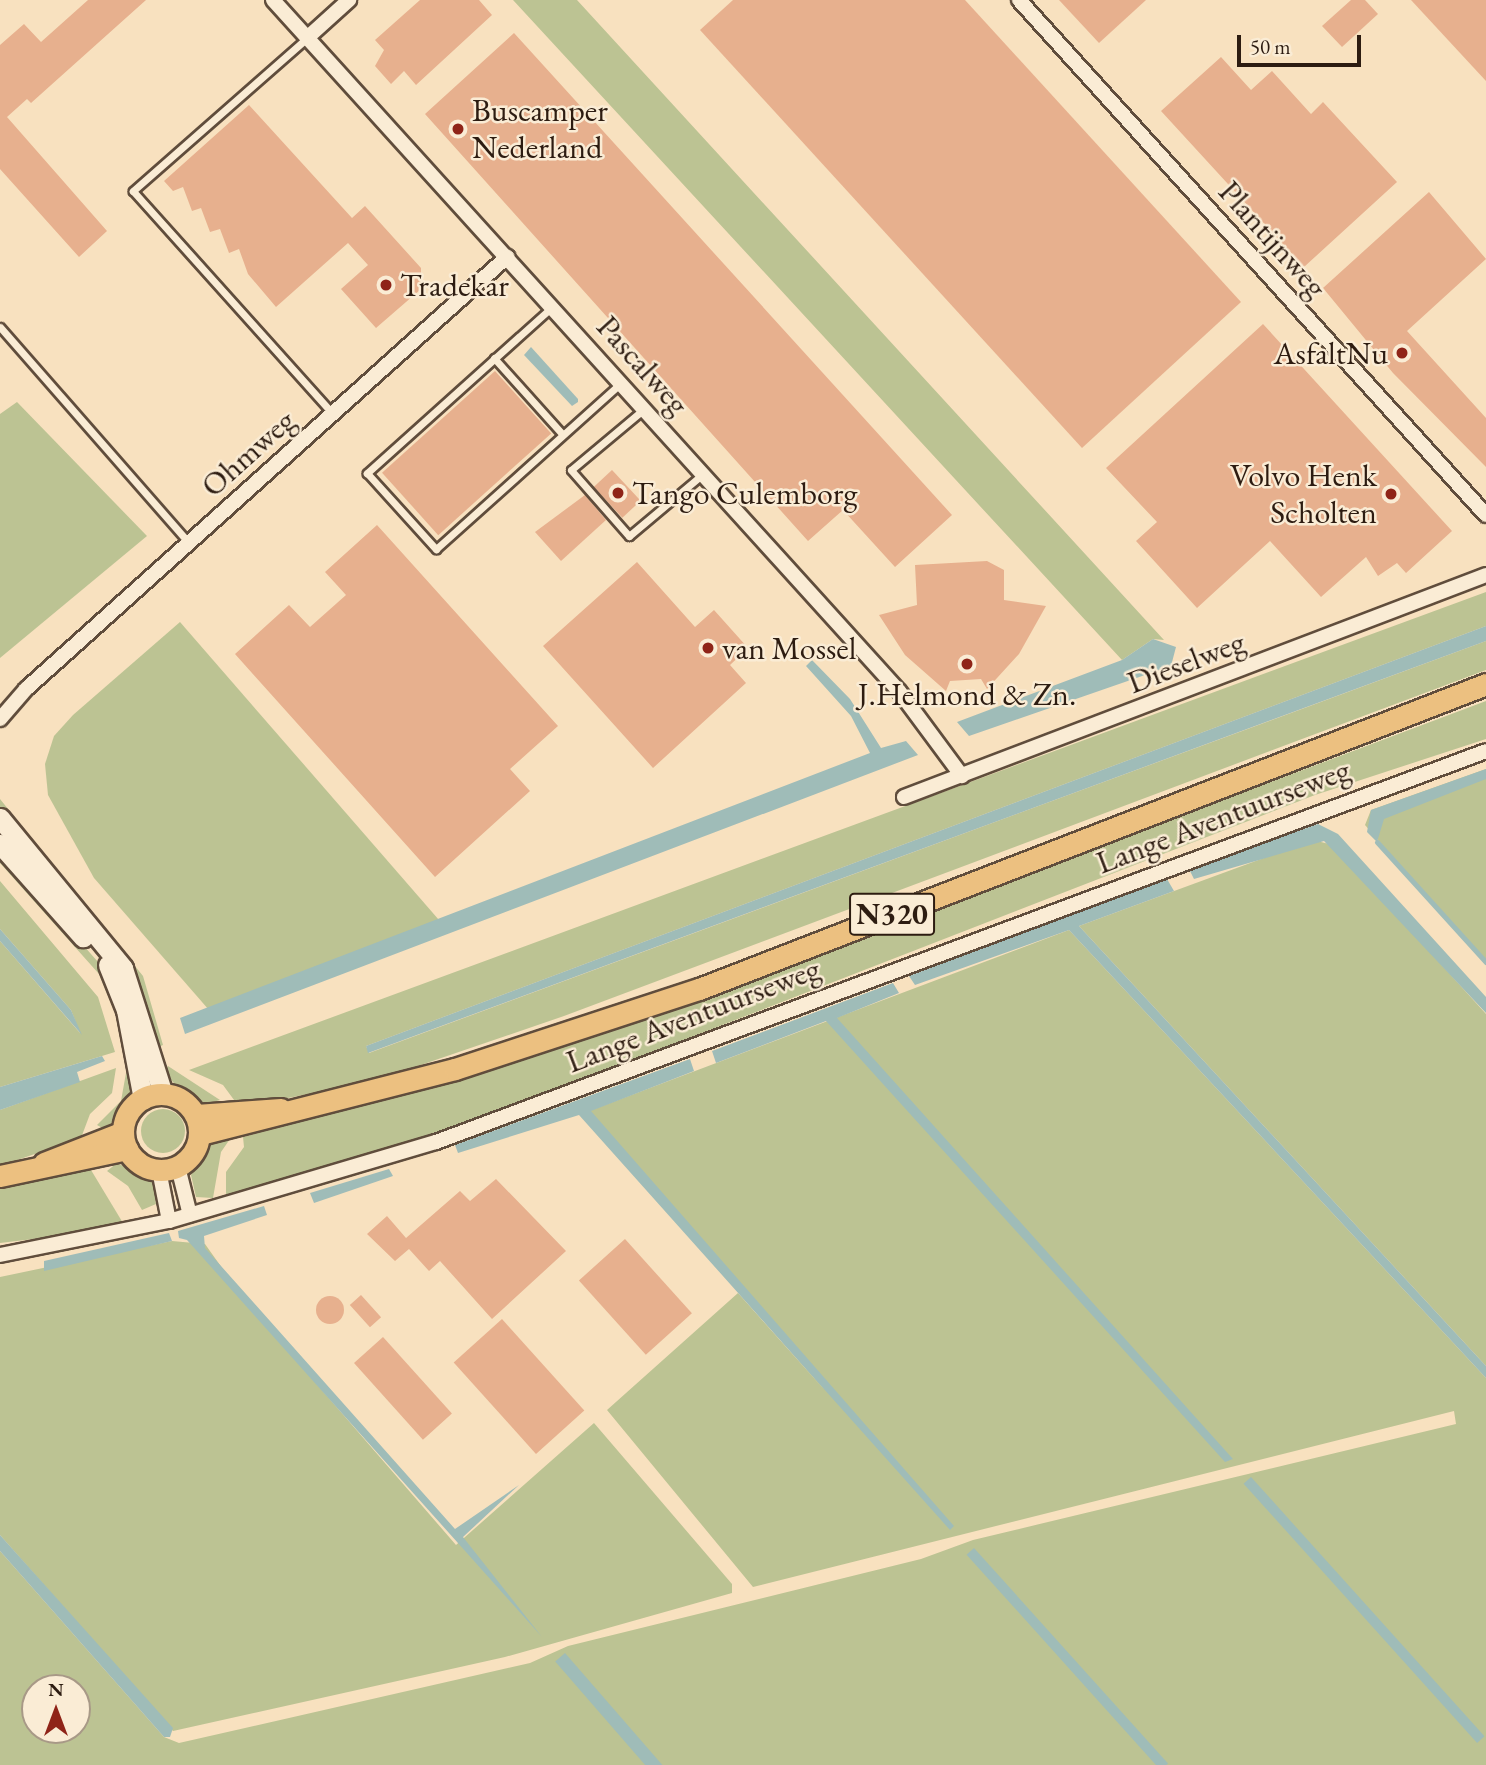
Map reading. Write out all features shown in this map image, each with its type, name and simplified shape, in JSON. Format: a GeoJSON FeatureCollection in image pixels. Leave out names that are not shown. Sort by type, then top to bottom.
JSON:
{"type":"FeatureCollection","features":[{"type":"Feature","properties":{"kind":"main road","name":"N320"},"geometry":{"type":"LineString","coordinates":[[198,1125],[286,1110],[455,1069],[699,989],[1486,684]]}},
{"type":"Feature","properties":{"kind":"main road"},"geometry":{"type":"LineString","coordinates":[[153,1096],[182,1100],[198,1125],[194,1153],[169,1169],[140,1164],[125,1141],[128,1113],[153,1096]]}},
{"type":"Feature","properties":{"kind":"main road"},"geometry":{"type":"LineString","coordinates":[[0,1176],[125,1141]]}},
{"type":"Feature","properties":{"kind":"street","name":"Pascalweg"},"geometry":{"type":"LineString","coordinates":[[274,0],[899,691],[962,776]]}},
{"type":"Feature","properties":{"kind":"street"},"geometry":{"type":"LineString","coordinates":[[307,38],[349,0]]}},
{"type":"Feature","properties":{"kind":"street","name":"Plantijnweg"},"geometry":{"type":"LineString","coordinates":[[1019,0],[1486,515]]}},
{"type":"Feature","properties":{"kind":"street","name":"Ohmweg"},"geometry":{"type":"LineString","coordinates":[[0,719],[26,689],[507,257]]}},
{"type":"Feature","properties":{"kind":"street","name":"Dieselweg"},"geometry":{"type":"LineString","coordinates":[[904,797],[1486,575]]}},
{"type":"Feature","properties":{"kind":"street","name":"Ohmweg"},"geometry":{"type":"LineString","coordinates":[[0,704],[26,689]]}},
{"type":"Feature","properties":{"kind":"street","name":"Lange Aventuurseweg"},"geometry":{"type":"LineString","coordinates":[[0,1255],[169,1221],[436,1142],[1486,751]]}},
{"type":"Feature","properties":{"kind":"street"},"geometry":{"type":"LineString","coordinates":[[0,818],[123,968],[153,1096]]}},
{"type":"Feature","properties":{"kind":"street"},"geometry":{"type":"LineString","coordinates":[[0,844],[109,967],[126,1010],[153,1096]]}},
{"type":"Feature","properties":{"kind":"street"},"geometry":{"type":"LineString","coordinates":[[169,1169],[190,1215]]}},
{"type":"Feature","properties":{"kind":"street"},"geometry":{"type":"LineString","coordinates":[[169,1169],[169,1221]]}},
{"type":"Feature","properties":{"kind":"lane"},"geometry":{"type":"LineString","coordinates":[[307,38],[133,191],[333,414]]}},
{"type":"Feature","properties":{"kind":"lane"},"geometry":{"type":"LineString","coordinates":[[552,307],[367,473],[436,549],[621,383]]}},
{"type":"Feature","properties":{"kind":"lane"},"geometry":{"type":"LineString","coordinates":[[0,327],[189,544]]}},
{"type":"Feature","properties":{"kind":"lane"},"geometry":{"type":"LineString","coordinates":[[494,358],[563,435]]}},
{"type":"Feature","properties":{"kind":"lane"},"geometry":{"type":"LineString","coordinates":[[645,409],[571,470],[629,536],[703,474]]}},
{"type":"Feature","properties":{"kind":"green space"},"geometry":{"type":"Polygon","coordinates":[[[513,0],[577,0],[1164,640],[1153,639],[1122,660],[513,0]]]}},
{"type":"Feature","properties":{"kind":"green space"},"geometry":{"type":"Polygon","coordinates":[[[17,402],[147,536],[0,658],[0,414],[17,402]]]}},
{"type":"Feature","properties":{"kind":"green space"},"geometry":{"type":"Polygon","coordinates":[[[1486,592],[1486,626],[366,1046],[369,1053],[1486,641],[1486,670],[564,1016],[374,1081],[283,1099],[237,1104],[223,1085],[189,1070],[1486,592]]]}},
{"type":"Feature","properties":{"kind":"green space"},"geometry":{"type":"Polygon","coordinates":[[[180,622],[439,920],[209,1010],[94,878],[48,795],[45,764],[54,736],[73,715],[180,622]]]}},
{"type":"Feature","properties":{"kind":"green space"},"geometry":{"type":"Polygon","coordinates":[[[1486,701],[1486,739],[1315,795],[434,1137],[226,1197],[226,1172],[244,1147],[243,1137],[438,1085],[705,995],[1486,701]]]}},
{"type":"Feature","properties":{"kind":"green space"},"geometry":{"type":"Polygon","coordinates":[[[1486,769],[1486,965],[1365,825],[1371,810],[1486,769]]]}},
{"type":"Feature","properties":{"kind":"green space"},"geometry":{"type":"Polygon","coordinates":[[[0,799],[143,976],[163,1045],[156,1048],[128,964],[0,809],[0,799]]]}},
{"type":"Feature","properties":{"kind":"green space"},"geometry":{"type":"Polygon","coordinates":[[[1313,840],[1333,845],[1486,1014],[1486,1366],[1079,926],[1313,840]]]}},
{"type":"Feature","properties":{"kind":"green space"},"geometry":{"type":"Polygon","coordinates":[[[0,851],[106,971],[119,1022],[99,974],[0,863],[0,851]]]}},
{"type":"Feature","properties":{"kind":"green space"},"geometry":{"type":"Polygon","coordinates":[[[0,881],[98,997],[115,1052],[0,1087],[0,941],[80,1033],[71,1010],[0,929],[0,881]]]}},
{"type":"Feature","properties":{"kind":"green space"},"geometry":{"type":"Polygon","coordinates":[[[1069,930],[1486,1378],[1486,1765],[0,1765],[0,1551],[164,1737],[179,1743],[530,1663],[568,1646],[921,1559],[973,1540],[1456,1424],[1454,1411],[753,1587],[607,1410],[738,1293],[829,1395],[581,1114],[1069,930]]]}},
{"type":"Feature","properties":{"kind":"green space"},"geometry":{"type":"Polygon","coordinates":[[[168,1066],[220,1100],[206,1104],[181,1091],[164,1072],[168,1066]]]}},
{"type":"Feature","properties":{"kind":"green space"},"geometry":{"type":"Polygon","coordinates":[[[116,1068],[112,1093],[90,1114],[81,1138],[0,1166],[0,1110],[116,1068]]]}},
{"type":"Feature","properties":{"kind":"green space"},"geometry":{"type":"Polygon","coordinates":[[[126,1073],[133,1075],[130,1100],[106,1130],[97,1125],[121,1101],[126,1073]]]}},
{"type":"Feature","properties":{"kind":"green space"},"geometry":{"type":"Polygon","coordinates":[[[163,1109],[172,1110],[179,1115],[184,1122],[184,1140],[179,1147],[172,1152],[163,1153],[154,1152],[147,1147],[142,1140],[141,1131],[142,1122],[147,1115],[154,1110],[163,1109]]]}},
{"type":"Feature","properties":{"kind":"green space"},"geometry":{"type":"Polygon","coordinates":[[[211,1139],[230,1139],[221,1152],[213,1198],[196,1197],[191,1175],[211,1139]]]}},
{"type":"Feature","properties":{"kind":"green space"},"geometry":{"type":"Polygon","coordinates":[[[117,1163],[153,1180],[156,1204],[142,1210],[128,1186],[107,1171],[117,1163]]]}},
{"type":"Feature","properties":{"kind":"green space"},"geometry":{"type":"Polygon","coordinates":[[[91,1170],[126,1228],[0,1243],[0,1186],[91,1170]]]}},
{"type":"Feature","properties":{"kind":"green space"},"geometry":{"type":"Polygon","coordinates":[[[172,1241],[205,1244],[249,1306],[456,1545],[594,1423],[732,1584],[732,1593],[505,1657],[173,1731],[0,1535],[0,1277],[172,1241]]]}},
{"type":"Feature","properties":{"kind":"water"},"geometry":{"type":"Polygon","coordinates":[[[531,347],[578,402],[572,406],[524,355],[531,347]]]}},
{"type":"Feature","properties":{"kind":"water"},"geometry":{"type":"Polygon","coordinates":[[[1486,626],[1486,641],[368,1053],[366,1046],[1486,626]]]}},
{"type":"Feature","properties":{"kind":"water"},"geometry":{"type":"Polygon","coordinates":[[[1153,639],[1176,647],[1171,666],[969,736],[957,722],[1122,660],[1153,639]]]}},
{"type":"Feature","properties":{"kind":"water"},"geometry":{"type":"Polygon","coordinates":[[[812,660],[850,699],[881,748],[906,741],[918,755],[185,1034],[180,1018],[870,753],[851,716],[806,666],[812,660]]]}},
{"type":"Feature","properties":{"kind":"water"},"geometry":{"type":"Polygon","coordinates":[[[1486,769],[1486,779],[1384,819],[1377,842],[1367,832],[1371,810],[1486,769]]]}},
{"type":"Feature","properties":{"kind":"water"},"geometry":{"type":"Polygon","coordinates":[[[1318,824],[1338,834],[1486,997],[1486,1013],[1324,841],[1194,879],[1189,869],[1318,824]]]}},
{"type":"Feature","properties":{"kind":"water"},"geometry":{"type":"Polygon","coordinates":[[[1167,879],[1174,891],[1079,926],[1486,1366],[1486,1378],[1069,930],[915,985],[909,976],[1167,879]]]}},
{"type":"Feature","properties":{"kind":"water"},"geometry":{"type":"Polygon","coordinates":[[[0,929],[71,1010],[82,1035],[0,941],[0,929]]]}},
{"type":"Feature","properties":{"kind":"water"},"geometry":{"type":"Polygon","coordinates":[[[893,983],[899,993],[837,1018],[1233,1459],[1225,1462],[826,1021],[716,1063],[712,1051],[893,983]]]}},
{"type":"Feature","properties":{"kind":"water"},"geometry":{"type":"Polygon","coordinates":[[[102,1056],[105,1061],[77,1072],[80,1082],[0,1110],[0,1087],[102,1056]]]}},
{"type":"Feature","properties":{"kind":"water"},"geometry":{"type":"Polygon","coordinates":[[[690,1059],[694,1071],[591,1111],[954,1526],[950,1530],[579,1115],[458,1153],[455,1145],[690,1059]]]}},
{"type":"Feature","properties":{"kind":"water"},"geometry":{"type":"Polygon","coordinates":[[[389,1169],[393,1176],[314,1203],[310,1193],[389,1169]]]}},
{"type":"Feature","properties":{"kind":"water"},"geometry":{"type":"Polygon","coordinates":[[[264,1206],[267,1215],[204,1236],[205,1248],[455,1529],[519,1485],[463,1537],[542,1637],[187,1240],[179,1238],[178,1231],[264,1206]]]}},
{"type":"Feature","properties":{"kind":"water"},"geometry":{"type":"Polygon","coordinates":[[[169,1233],[172,1241],[44,1271],[44,1261],[169,1233]]]}},
{"type":"Feature","properties":{"kind":"water"},"geometry":{"type":"Polygon","coordinates":[[[1251,1477],[1485,1736],[1477,1743],[1244,1484],[1251,1477]]]}},
{"type":"Feature","properties":{"kind":"water"},"geometry":{"type":"Polygon","coordinates":[[[0,1535],[173,1728],[170,1737],[164,1737],[0,1551],[0,1535]]]}},
{"type":"Feature","properties":{"kind":"water"},"geometry":{"type":"Polygon","coordinates":[[[974,1548],[1168,1764],[1156,1765],[967,1555],[974,1548]]]}},
{"type":"Feature","properties":{"kind":"water"},"geometry":{"type":"Polygon","coordinates":[[[565,1653],[662,1765],[645,1765],[555,1662],[565,1653]]]}},
{"type":"Feature","properties":{"kind":"building"},"geometry":{"type":"Polygon","coordinates":[[[88,0],[146,0],[31,103],[27,99],[7,117],[107,231],[79,257],[0,169],[0,45],[24,24],[41,42],[88,0]]]}},
{"type":"Feature","properties":{"kind":"building"},"geometry":{"type":"Polygon","coordinates":[[[420,0],[479,0],[492,15],[416,85],[404,71],[391,84],[375,66],[384,50],[375,40],[420,0]]]}},
{"type":"Feature","properties":{"kind":"building"},"geometry":{"type":"Polygon","coordinates":[[[733,0],[965,0],[1241,302],[1082,448],[700,30],[733,0]]]}},
{"type":"Feature","properties":{"kind":"building"},"geometry":{"type":"Polygon","coordinates":[[[1059,0],[1146,0],[1099,43],[1059,0]]]}},
{"type":"Feature","properties":{"kind":"building"},"geometry":{"type":"Polygon","coordinates":[[[1351,0],[1365,0],[1378,14],[1342,47],[1322,26],[1351,0]]]}},
{"type":"Feature","properties":{"kind":"building"},"geometry":{"type":"Polygon","coordinates":[[[1411,0],[1486,0],[1486,81],[1473,67],[1411,0]]]}},
{"type":"Feature","properties":{"kind":"building"},"geometry":{"type":"Polygon","coordinates":[[[514,33],[952,515],[895,567],[843,510],[808,541],[425,114],[514,33]]]}},
{"type":"Feature","properties":{"kind":"building"},"geometry":{"type":"Polygon","coordinates":[[[1221,57],[1251,90],[1272,71],[1311,114],[1323,102],[1397,182],[1304,267],[1161,111],[1221,57]]]}},
{"type":"Feature","properties":{"kind":"building"},"geometry":{"type":"Polygon","coordinates":[[[249,105],[352,218],[365,206],[421,268],[421,289],[376,328],[341,289],[368,265],[348,243],[276,307],[248,274],[239,249],[229,253],[220,229],[210,232],[201,208],[192,211],[183,187],[173,191],[164,181],[249,105]]]}},
{"type":"Feature","properties":{"kind":"building"},"geometry":{"type":"Polygon","coordinates":[[[1429,192],[1486,259],[1407,331],[1486,418],[1486,467],[1393,373],[1323,288],[1429,192]]]}},
{"type":"Feature","properties":{"kind":"building"},"geometry":{"type":"Polygon","coordinates":[[[1263,324],[1452,531],[1406,573],[1397,563],[1378,576],[1366,557],[1321,597],[1270,541],[1197,608],[1136,541],[1157,522],[1106,468],[1263,324]]]}},
{"type":"Feature","properties":{"kind":"building"},"geometry":{"type":"Polygon","coordinates":[[[495,371],[551,433],[438,535],[382,473],[495,371]]]}},
{"type":"Feature","properties":{"kind":"building"},"geometry":{"type":"Polygon","coordinates":[[[612,470],[641,501],[622,518],[594,487],[612,470]]]}},
{"type":"Feature","properties":{"kind":"building"},"geometry":{"type":"Polygon","coordinates":[[[585,495],[606,520],[561,561],[535,532],[585,495]]]}},
{"type":"Feature","properties":{"kind":"building"},"geometry":{"type":"Polygon","coordinates":[[[377,525],[558,726],[510,769],[530,791],[435,877],[235,654],[289,605],[310,627],[346,595],[325,572],[377,525]]]}},
{"type":"Feature","properties":{"kind":"building"},"geometry":{"type":"Polygon","coordinates":[[[987,561],[1004,570],[1004,600],[1046,606],[1019,654],[987,689],[981,679],[950,681],[946,691],[905,655],[879,615],[917,605],[915,565],[987,561]]]}},
{"type":"Feature","properties":{"kind":"building"},"geometry":{"type":"Polygon","coordinates":[[[637,562],[695,627],[714,610],[748,648],[730,665],[746,683],[653,768],[543,646],[637,562]]]}},
{"type":"Feature","properties":{"kind":"building"},"geometry":{"type":"Polygon","coordinates":[[[496,1179],[566,1251],[492,1319],[440,1261],[429,1271],[409,1249],[395,1261],[367,1234],[387,1216],[406,1238],[460,1191],[470,1201],[496,1179]]]}},
{"type":"Feature","properties":{"kind":"building"},"geometry":{"type":"Polygon","coordinates":[[[625,1239],[692,1313],[646,1355],[579,1280],[625,1239]]]}},
{"type":"Feature","properties":{"kind":"building"},"geometry":{"type":"Polygon","coordinates":[[[361,1295],[381,1317],[370,1327],[350,1305],[361,1295]]]}},
{"type":"Feature","properties":{"kind":"building"},"geometry":{"type":"Polygon","coordinates":[[[330,1296],[340,1300],[344,1310],[340,1320],[330,1324],[320,1320],[316,1310],[320,1300],[330,1296]]]}},
{"type":"Feature","properties":{"kind":"building"},"geometry":{"type":"Polygon","coordinates":[[[502,1319],[584,1410],[536,1454],[454,1362],[502,1319]]]}},
{"type":"Feature","properties":{"kind":"building"},"geometry":{"type":"Polygon","coordinates":[[[383,1337],[452,1414],[423,1440],[354,1363],[383,1337]]]}},
{"type":"Feature","properties":{"kind":"waterway"},"geometry":{"type":"LineString","coordinates":[[1377,842],[1486,962]]}},
{"type":"Feature","properties":{"kind":"place","name":"Buscamper Nederland"},"geometry":{"type":"Point","coordinates":[458,129]}},
{"type":"Feature","properties":{"kind":"place","name":"Tradekar"},"geometry":{"type":"Point","coordinates":[386,285]}},
{"type":"Feature","properties":{"kind":"place","name":"AsfaltNu"},"geometry":{"type":"Point","coordinates":[1402,353]}},
{"type":"Feature","properties":{"kind":"place","name":"Tango Culemborg"},"geometry":{"type":"Point","coordinates":[618,493]}},
{"type":"Feature","properties":{"kind":"place","name":"Volvo Henk Scholten"},"geometry":{"type":"Point","coordinates":[1391,494]}},
{"type":"Feature","properties":{"kind":"place","name":"van Mossel"},"geometry":{"type":"Point","coordinates":[708,648]}},
{"type":"Feature","properties":{"kind":"place","name":"J.Helmond & Zn."},"geometry":{"type":"Point","coordinates":[967,664]}}]}
